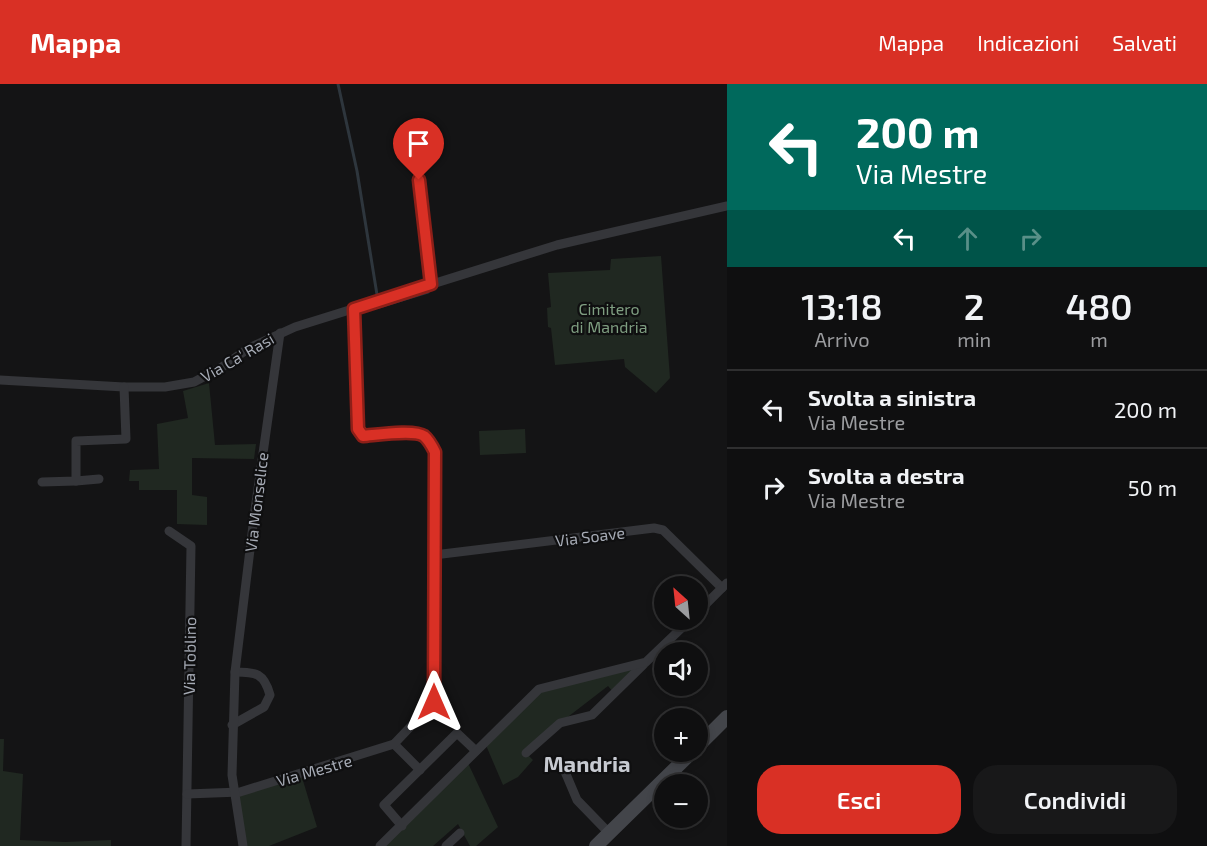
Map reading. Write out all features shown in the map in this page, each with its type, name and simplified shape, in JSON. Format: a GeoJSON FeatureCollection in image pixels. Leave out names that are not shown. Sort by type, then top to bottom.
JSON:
{"type":"FeatureCollection","features":[{"type":"Feature","properties":{"kind":"street"},"geometry":{"type":"LineString","coordinates":[[414,138],[431,284]]}},
{"type":"Feature","properties":{"kind":"street","name":"Via Ca' Rasi"},"geometry":{"type":"LineString","coordinates":[[0,380],[124,387],[165,387],[194,382],[222,368],[249,348],[280,333],[557,244],[727,206]]}},
{"type":"Feature","properties":{"kind":"street","name":"Via Mestre"},"geometry":{"type":"LineString","coordinates":[[234,793],[313,771],[394,744],[434,702],[435,452],[430,442],[422,435],[414,433],[363,436],[358,429],[354,309]]}},
{"type":"Feature","properties":{"kind":"street","name":"Via Monselice"},"geometry":{"type":"LineString","coordinates":[[243,846],[232,775],[235,672],[280,333]]}},
{"type":"Feature","properties":{"kind":"street"},"geometry":{"type":"LineString","coordinates":[[76,481],[76,441],[126,439],[124,387]]}},
{"type":"Feature","properties":{"kind":"street"},"geometry":{"type":"LineString","coordinates":[[42,482],[99,479]]}},
{"type":"Feature","properties":{"kind":"street","name":"Via Soave"},"geometry":{"type":"LineString","coordinates":[[434,555],[654,528],[663,530],[725,586]]}},
{"type":"Feature","properties":{"kind":"street","name":"Via Toblino"},"geometry":{"type":"LineString","coordinates":[[169,531],[191,546],[186,846]]}},
{"type":"Feature","properties":{"kind":"street"},"geometry":{"type":"LineString","coordinates":[[708,602],[725,586]]}},
{"type":"Feature","properties":{"kind":"street"},"geometry":{"type":"LineString","coordinates":[[526,753],[560,723],[592,715],[680,630]]}},
{"type":"Feature","properties":{"kind":"street"},"geometry":{"type":"LineString","coordinates":[[380,846],[539,689],[646,662]]}},
{"type":"Feature","properties":{"kind":"street"},"geometry":{"type":"LineString","coordinates":[[232,724],[264,706],[270,695],[268,687],[259,674],[235,672]]}},
{"type":"Feature","properties":{"kind":"street"},"geometry":{"type":"LineString","coordinates":[[708,736],[727,717]]}},
{"type":"Feature","properties":{"kind":"street"},"geometry":{"type":"LineString","coordinates":[[402,826],[384,805],[457,733],[476,751]]}},
{"type":"Feature","properties":{"kind":"street"},"geometry":{"type":"LineString","coordinates":[[394,744],[420,770]]}},
{"type":"Feature","properties":{"kind":"street"},"geometry":{"type":"LineString","coordinates":[[596,846],[682,762]]}},
{"type":"Feature","properties":{"kind":"street"},"geometry":{"type":"LineString","coordinates":[[564,767],[577,800],[609,833]]}},
{"type":"Feature","properties":{"kind":"street"},"geometry":{"type":"LineString","coordinates":[[187,794],[234,793]]}},
{"type":"Feature","properties":{"kind":"street"},"geometry":{"type":"LineString","coordinates":[[446,846],[460,832]]}},
{"type":"Feature","properties":{"kind":"green space","name":"Cimitero di Mandria"},"geometry":{"type":"Polygon","coordinates":[[[661,256],[670,378],[656,393],[625,367],[624,359],[555,365],[551,328],[548,327],[547,308],[551,307],[548,273],[610,270],[611,259],[661,256]]]}},
{"type":"Feature","properties":{"kind":"green space"},"geometry":{"type":"Polygon","coordinates":[[[209,383],[215,445],[256,444],[254,459],[192,458],[192,495],[207,497],[207,525],[177,524],[177,490],[139,490],[139,481],[129,481],[130,470],[159,469],[157,424],[188,418],[183,391],[209,383]]]}},
{"type":"Feature","properties":{"kind":"green space"},"geometry":{"type":"Polygon","coordinates":[[[525,429],[526,453],[480,455],[479,431],[525,429]]]}},
{"type":"Feature","properties":{"kind":"green space"},"geometry":{"type":"Polygon","coordinates":[[[646,662],[614,693],[608,686],[560,723],[526,753],[533,760],[518,777],[503,785],[485,743],[539,689],[646,662]]]}},
{"type":"Feature","properties":{"kind":"green space"},"geometry":{"type":"Polygon","coordinates":[[[0,739],[4,739],[3,771],[23,774],[20,840],[65,842],[111,840],[111,846],[0,846],[0,739]]]}},
{"type":"Feature","properties":{"kind":"green space"},"geometry":{"type":"Polygon","coordinates":[[[467,761],[498,827],[476,846],[470,846],[458,824],[433,846],[380,846],[467,761]]]}},
{"type":"Feature","properties":{"kind":"green space"},"geometry":{"type":"Polygon","coordinates":[[[301,774],[317,827],[269,846],[243,846],[233,793],[301,774]]]}},
{"type":"Feature","properties":{"kind":"waterway"},"geometry":{"type":"LineString","coordinates":[[338,84],[357,171],[379,307],[428,292]]}},
{"type":"Feature","properties":{"kind":"district","name":"Mandria"},"geometry":{"type":"Point","coordinates":[587,763]}},
{"type":"Feature","properties":{"kind":"route"},"geometry":{"type":"LineString","coordinates":[[419,180],[431,284],[354,309],[358,429],[363,436],[414,433],[422,435],[430,442],[435,452],[434,702]]}}]}
